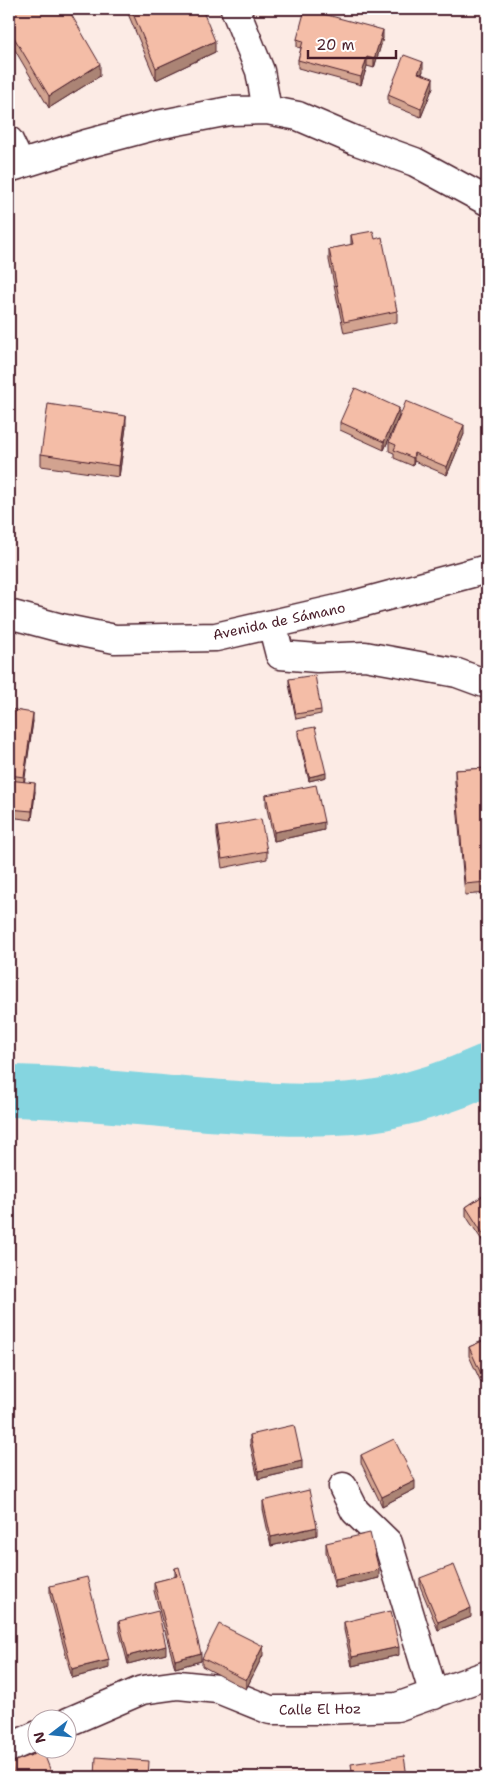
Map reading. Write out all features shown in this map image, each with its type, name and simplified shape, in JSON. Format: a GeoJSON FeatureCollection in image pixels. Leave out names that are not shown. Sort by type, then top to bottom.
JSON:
{"type":"FeatureCollection","features":[{"type":"Feature","properties":{"kind":"street"},"geometry":{"type":"LineString","coordinates":[[235,9],[260,71],[267,110]]}},
{"type":"Feature","properties":{"kind":"street"},"geometry":{"type":"LineString","coordinates":[[13,158],[86,144],[157,124],[229,111],[267,110],[298,116],[354,140],[415,162],[487,200]]}},
{"type":"Feature","properties":{"kind":"street","name":"Avenida de Sámano"},"geometry":{"type":"LineString","coordinates":[[9,614],[60,628],[115,639],[216,637],[346,607],[487,569]]}},
{"type":"Feature","properties":{"kind":"street"},"geometry":{"type":"LineString","coordinates":[[272,624],[280,655],[317,658],[365,656],[457,673],[487,684]]}},
{"type":"Feature","properties":{"kind":"street"},"geometry":{"type":"LineString","coordinates":[[343,1487],[355,1512],[388,1543],[434,1695]]}},
{"type":"Feature","properties":{"kind":"street","name":"Calle El Hoz"},"geometry":{"type":"LineString","coordinates":[[78,1718],[142,1690],[178,1684],[218,1689],[270,1710],[397,1707],[487,1675]]}},
{"type":"Feature","properties":{"kind":"street"},"geometry":{"type":"LineString","coordinates":[[9,1748],[28,1740]]}},
{"type":"Feature","properties":{"kind":"building"},"geometry":{"type":"Polygon","coordinates":[[[9,9],[68,9],[100,64],[49,96],[9,29],[9,9]]]}},
{"type":"Feature","properties":{"kind":"building"},"geometry":{"type":"Polygon","coordinates":[[[131,9],[202,9],[215,41],[156,68],[131,9]]]}},
{"type":"Feature","properties":{"kind":"building"},"geometry":{"type":"Polygon","coordinates":[[[305,9],[383,30],[374,59],[367,57],[361,77],[298,60],[303,41],[297,39],[305,9]]]}},
{"type":"Feature","properties":{"kind":"building"},"geometry":{"type":"Polygon","coordinates":[[[404,55],[423,62],[418,73],[433,78],[421,109],[388,95],[404,55]]]}},
{"type":"Feature","properties":{"kind":"building"},"geometry":{"type":"Polygon","coordinates":[[[373,231],[375,239],[382,237],[397,311],[344,322],[329,249],[353,244],[351,235],[373,231]]]}},
{"type":"Feature","properties":{"kind":"building"},"geometry":{"type":"Polygon","coordinates":[[[9,267],[13,282],[9,284],[9,267]]]}},
{"type":"Feature","properties":{"kind":"building"},"geometry":{"type":"Polygon","coordinates":[[[355,388],[399,408],[384,442],[340,422],[355,388]]]}},
{"type":"Feature","properties":{"kind":"building"},"geometry":{"type":"Polygon","coordinates":[[[406,401],[464,425],[447,467],[414,453],[413,458],[394,450],[396,445],[389,442],[406,401]]]}},
{"type":"Feature","properties":{"kind":"building"},"geometry":{"type":"Polygon","coordinates":[[[48,404],[126,416],[119,466],[41,454],[48,404]]]}},
{"type":"Feature","properties":{"kind":"building"},"geometry":{"type":"Polygon","coordinates":[[[315,675],[321,710],[296,714],[289,679],[315,675]]]}},
{"type":"Feature","properties":{"kind":"building"},"geometry":{"type":"Polygon","coordinates":[[[9,709],[33,713],[24,777],[9,775],[9,709]]]}},
{"type":"Feature","properties":{"kind":"building"},"geometry":{"type":"Polygon","coordinates":[[[315,727],[326,773],[309,777],[298,730],[315,727]]]}},
{"type":"Feature","properties":{"kind":"building"},"geometry":{"type":"Polygon","coordinates":[[[487,768],[487,882],[465,884],[455,770],[487,768]]]}},
{"type":"Feature","properties":{"kind":"building"},"geometry":{"type":"Polygon","coordinates":[[[9,780],[35,783],[32,811],[9,809],[9,780]]]}},
{"type":"Feature","properties":{"kind":"building"},"geometry":{"type":"Polygon","coordinates":[[[316,785],[324,822],[274,832],[266,795],[316,785]]]}},
{"type":"Feature","properties":{"kind":"building"},"geometry":{"type":"Polygon","coordinates":[[[261,819],[267,851],[222,859],[217,827],[261,819]]]}},
{"type":"Feature","properties":{"kind":"building"},"geometry":{"type":"Polygon","coordinates":[[[487,1193],[487,1240],[466,1207],[487,1193]]]}},
{"type":"Feature","properties":{"kind":"building"},"geometry":{"type":"Polygon","coordinates":[[[487,1339],[487,1387],[469,1347],[487,1339]]]}},
{"type":"Feature","properties":{"kind":"building"},"geometry":{"type":"Polygon","coordinates":[[[294,1425],[302,1461],[258,1471],[250,1435],[294,1425]]]}},
{"type":"Feature","properties":{"kind":"building"},"geometry":{"type":"Polygon","coordinates":[[[394,1439],[415,1481],[382,1497],[361,1455],[394,1439]]]}},
{"type":"Feature","properties":{"kind":"building"},"geometry":{"type":"Polygon","coordinates":[[[309,1490],[317,1527],[271,1537],[263,1501],[309,1490]]]}},
{"type":"Feature","properties":{"kind":"building"},"geometry":{"type":"Polygon","coordinates":[[[370,1533],[379,1570],[335,1580],[326,1543],[370,1533]]]}},
{"type":"Feature","properties":{"kind":"building"},"geometry":{"type":"Polygon","coordinates":[[[454,1565],[471,1608],[438,1622],[420,1578],[454,1565]]]}},
{"type":"Feature","properties":{"kind":"building"},"geometry":{"type":"Polygon","coordinates":[[[179,1567],[201,1653],[175,1660],[154,1582],[177,1576],[175,1568],[179,1567]]]}},
{"type":"Feature","properties":{"kind":"building"},"geometry":{"type":"Polygon","coordinates":[[[87,1577],[109,1660],[72,1669],[50,1586],[87,1577]]]}},
{"type":"Feature","properties":{"kind":"building"},"geometry":{"type":"Polygon","coordinates":[[[158,1611],[166,1646],[128,1656],[119,1621],[158,1611]]]}},
{"type":"Feature","properties":{"kind":"building"},"geometry":{"type":"Polygon","coordinates":[[[391,1611],[399,1647],[352,1657],[344,1622],[391,1611]]]}},
{"type":"Feature","properties":{"kind":"building"},"geometry":{"type":"Polygon","coordinates":[[[219,1624],[263,1646],[246,1680],[202,1658],[219,1624]]]}},
{"type":"Feature","properties":{"kind":"building"},"geometry":{"type":"Polygon","coordinates":[[[28,1756],[28,1758],[46,1758],[53,1777],[9,1777],[9,1774],[13,1773],[10,1763],[28,1756]]]}},
{"type":"Feature","properties":{"kind":"building"},"geometry":{"type":"Polygon","coordinates":[[[404,1756],[407,1777],[353,1777],[351,1764],[404,1756]]]}},
{"type":"Feature","properties":{"kind":"building"},"geometry":{"type":"Polygon","coordinates":[[[96,1757],[149,1761],[148,1777],[95,1777],[96,1757]]]}},
{"type":"Feature","properties":{"kind":"waterway"},"geometry":{"type":"LineString","coordinates":[[9,1091],[252,1108],[318,1110],[361,1107],[410,1098],[449,1086],[487,1070]]}}]}
